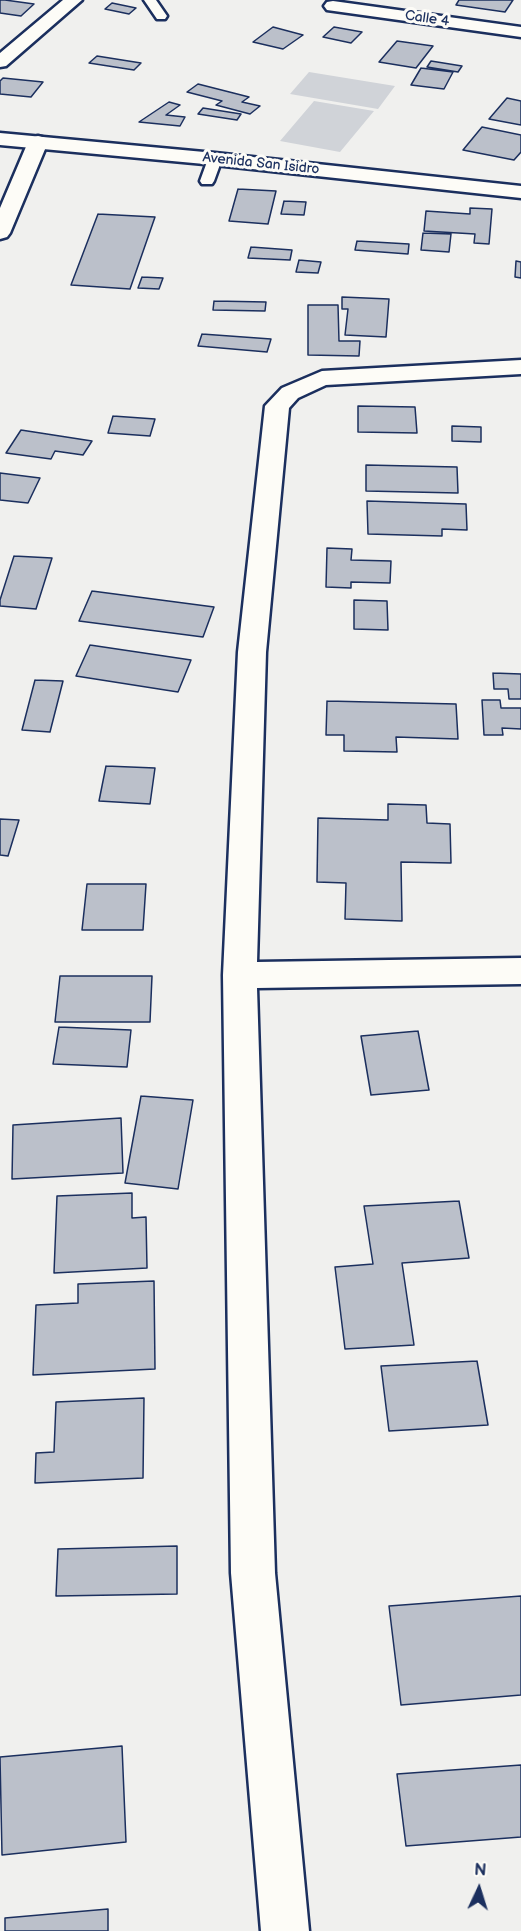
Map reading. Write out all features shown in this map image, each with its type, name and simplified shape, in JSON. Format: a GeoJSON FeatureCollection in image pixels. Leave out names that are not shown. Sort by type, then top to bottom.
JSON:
{"type":"FeatureCollection","features":[{"type":"Feature","properties":{"kind":"street"},"geometry":{"type":"LineString","coordinates":[[0,62],[73,0]]}},
{"type":"Feature","properties":{"kind":"street","name":"Calle 4"},"geometry":{"type":"LineString","coordinates":[[333,6],[521,32]]}},
{"type":"Feature","properties":{"kind":"street","name":"Avenida San Isidro"},"geometry":{"type":"LineString","coordinates":[[0,139],[215,159],[521,192]]}},
{"type":"Feature","properties":{"kind":"street"},"geometry":{"type":"LineString","coordinates":[[0,233],[38,141]]}},
{"type":"Feature","properties":{"kind":"street"},"geometry":{"type":"LineString","coordinates":[[285,1931],[253,1573],[240,975],[252,652],[277,406],[290,393],[322,378],[521,367]]}},
{"type":"Feature","properties":{"kind":"street"},"geometry":{"type":"LineString","coordinates":[[240,975],[521,971]]}},
{"type":"Feature","properties":{"kind":"lane"},"geometry":{"type":"LineString","coordinates":[[150,0],[161,16]]}},
{"type":"Feature","properties":{"kind":"lane"},"geometry":{"type":"LineString","coordinates":[[207,181],[215,159]]}},
{"type":"Feature","properties":{"kind":"shaded area"},"geometry":{"type":"Polygon","coordinates":[[[309,72],[395,86],[378,109],[290,94],[309,72]]]}},
{"type":"Feature","properties":{"kind":"shaded area"},"geometry":{"type":"Polygon","coordinates":[[[314,101],[374,111],[340,152],[280,141],[314,101]]]}},
{"type":"Feature","properties":{"kind":"building"},"geometry":{"type":"Polygon","coordinates":[[[0,0],[34,4],[21,16],[0,13],[0,0]]]}},
{"type":"Feature","properties":{"kind":"building"},"geometry":{"type":"Polygon","coordinates":[[[459,0],[513,0],[505,12],[456,5],[459,0]]]}},
{"type":"Feature","properties":{"kind":"building"},"geometry":{"type":"Polygon","coordinates":[[[112,3],[136,8],[129,14],[105,9],[112,3]]]}},
{"type":"Feature","properties":{"kind":"building"},"geometry":{"type":"Polygon","coordinates":[[[273,27],[303,35],[283,49],[253,42],[273,27]]]}},
{"type":"Feature","properties":{"kind":"building"},"geometry":{"type":"Polygon","coordinates":[[[334,27],[362,32],[351,43],[323,37],[334,27]]]}},
{"type":"Feature","properties":{"kind":"building"},"geometry":{"type":"Polygon","coordinates":[[[397,41],[433,46],[416,68],[379,62],[397,41]]]}},
{"type":"Feature","properties":{"kind":"building"},"geometry":{"type":"Polygon","coordinates":[[[97,56],[141,63],[134,70],[89,63],[97,56]]]}},
{"type":"Feature","properties":{"kind":"building"},"geometry":{"type":"Polygon","coordinates":[[[431,61],[462,66],[458,72],[427,67],[431,61]]]}},
{"type":"Feature","properties":{"kind":"building"},"geometry":{"type":"Polygon","coordinates":[[[421,68],[453,72],[444,89],[411,85],[421,68]]]}},
{"type":"Feature","properties":{"kind":"building"},"geometry":{"type":"Polygon","coordinates":[[[3,78],[43,82],[31,97],[0,94],[0,81],[3,78]]]}},
{"type":"Feature","properties":{"kind":"building"},"geometry":{"type":"Polygon","coordinates":[[[198,84],[249,97],[242,102],[260,106],[250,114],[216,105],[222,101],[187,92],[198,84]]]}},
{"type":"Feature","properties":{"kind":"building"},"geometry":{"type":"Polygon","coordinates":[[[507,98],[521,101],[521,125],[489,119],[507,98]]]}},
{"type":"Feature","properties":{"kind":"building"},"geometry":{"type":"Polygon","coordinates":[[[169,102],[180,105],[166,115],[185,117],[180,126],[139,122],[169,102]]]}},
{"type":"Feature","properties":{"kind":"building"},"geometry":{"type":"Polygon","coordinates":[[[203,108],[241,114],[237,120],[198,114],[203,108]]]}},
{"type":"Feature","properties":{"kind":"building"},"geometry":{"type":"Polygon","coordinates":[[[482,127],[521,135],[521,152],[514,160],[463,150],[482,127]]]}},
{"type":"Feature","properties":{"kind":"building"},"geometry":{"type":"Polygon","coordinates":[[[238,189],[276,191],[268,224],[229,221],[238,189]]]}},
{"type":"Feature","properties":{"kind":"building"},"geometry":{"type":"Polygon","coordinates":[[[284,201],[306,202],[304,215],[281,214],[284,201]]]}},
{"type":"Feature","properties":{"kind":"building"},"geometry":{"type":"Polygon","coordinates":[[[470,208],[492,209],[489,244],[474,243],[475,234],[424,231],[426,211],[470,214],[470,208]]]}},
{"type":"Feature","properties":{"kind":"building"},"geometry":{"type":"Polygon","coordinates":[[[98,214],[155,217],[130,289],[71,285],[98,214]]]}},
{"type":"Feature","properties":{"kind":"building"},"geometry":{"type":"Polygon","coordinates":[[[423,233],[451,234],[449,252],[421,250],[423,233]]]}},
{"type":"Feature","properties":{"kind":"building"},"geometry":{"type":"Polygon","coordinates":[[[357,241],[409,244],[408,254],[355,250],[357,241]]]}},
{"type":"Feature","properties":{"kind":"building"},"geometry":{"type":"Polygon","coordinates":[[[251,247],[292,250],[290,260],[248,258],[251,247]]]}},
{"type":"Feature","properties":{"kind":"building"},"geometry":{"type":"Polygon","coordinates":[[[299,260],[321,262],[318,273],[296,272],[299,260]]]}},
{"type":"Feature","properties":{"kind":"building"},"geometry":{"type":"Polygon","coordinates":[[[516,261],[521,262],[521,278],[515,277],[516,261]]]}},
{"type":"Feature","properties":{"kind":"building"},"geometry":{"type":"Polygon","coordinates":[[[142,277],[163,278],[159,289],[138,288],[142,277]]]}},
{"type":"Feature","properties":{"kind":"building"},"geometry":{"type":"Polygon","coordinates":[[[342,297],[389,299],[386,337],[345,335],[348,309],[342,309],[342,297]]]}},
{"type":"Feature","properties":{"kind":"building"},"geometry":{"type":"Polygon","coordinates":[[[214,301],[266,302],[265,311],[213,310],[214,301]]]}},
{"type":"Feature","properties":{"kind":"building"},"geometry":{"type":"Polygon","coordinates":[[[308,305],[338,305],[339,341],[360,341],[359,356],[308,355],[308,305]]]}},
{"type":"Feature","properties":{"kind":"building"},"geometry":{"type":"Polygon","coordinates":[[[202,334],[271,339],[267,352],[198,346],[202,334]]]}},
{"type":"Feature","properties":{"kind":"building"},"geometry":{"type":"Polygon","coordinates":[[[358,406],[415,407],[417,433],[358,432],[358,406]]]}},
{"type":"Feature","properties":{"kind":"building"},"geometry":{"type":"Polygon","coordinates":[[[113,416],[155,419],[150,436],[108,433],[113,416]]]}},
{"type":"Feature","properties":{"kind":"building"},"geometry":{"type":"Polygon","coordinates":[[[452,426],[481,427],[481,442],[452,441],[452,426]]]}},
{"type":"Feature","properties":{"kind":"building"},"geometry":{"type":"Polygon","coordinates":[[[21,430],[92,441],[83,455],[55,451],[51,459],[6,453],[21,430]]]}},
{"type":"Feature","properties":{"kind":"building"},"geometry":{"type":"Polygon","coordinates":[[[366,465],[457,467],[458,493],[366,491],[366,465]]]}},
{"type":"Feature","properties":{"kind":"building"},"geometry":{"type":"Polygon","coordinates":[[[0,473],[40,478],[28,503],[0,500],[0,473]]]}},
{"type":"Feature","properties":{"kind":"building"},"geometry":{"type":"Polygon","coordinates":[[[367,501],[466,504],[467,530],[442,529],[442,536],[368,534],[367,501]]]}},
{"type":"Feature","properties":{"kind":"building"},"geometry":{"type":"Polygon","coordinates":[[[327,548],[352,549],[351,560],[391,561],[390,583],[351,582],[351,588],[326,587],[327,548]]]}},
{"type":"Feature","properties":{"kind":"building"},"geometry":{"type":"Polygon","coordinates":[[[14,556],[52,558],[36,609],[0,606],[14,556]]]}},
{"type":"Feature","properties":{"kind":"building"},"geometry":{"type":"Polygon","coordinates":[[[92,591],[214,607],[203,637],[79,621],[92,591]]]}},
{"type":"Feature","properties":{"kind":"building"},"geometry":{"type":"Polygon","coordinates":[[[354,600],[387,601],[388,630],[354,629],[354,600]]]}},
{"type":"Feature","properties":{"kind":"building"},"geometry":{"type":"Polygon","coordinates":[[[90,645],[191,660],[178,692],[76,676],[90,645]]]}},
{"type":"Feature","properties":{"kind":"building"},"geometry":{"type":"Polygon","coordinates":[[[493,673],[521,674],[521,699],[509,699],[508,689],[494,689],[493,673]]]}},
{"type":"Feature","properties":{"kind":"building"},"geometry":{"type":"Polygon","coordinates":[[[35,680],[63,681],[50,732],[22,730],[35,680]]]}},
{"type":"Feature","properties":{"kind":"building"},"geometry":{"type":"Polygon","coordinates":[[[482,700],[500,700],[501,708],[521,708],[521,729],[502,728],[503,735],[484,735],[482,700]]]}},
{"type":"Feature","properties":{"kind":"building"},"geometry":{"type":"Polygon","coordinates":[[[327,701],[456,704],[458,739],[396,737],[397,752],[344,751],[344,735],[326,735],[327,701]]]}},
{"type":"Feature","properties":{"kind":"building"},"geometry":{"type":"Polygon","coordinates":[[[106,766],[155,768],[150,804],[99,801],[106,766]]]}},
{"type":"Feature","properties":{"kind":"building"},"geometry":{"type":"Polygon","coordinates":[[[388,804],[426,805],[427,823],[450,824],[451,863],[401,862],[402,921],[345,919],[346,883],[317,882],[318,818],[388,820],[388,804]]]}},
{"type":"Feature","properties":{"kind":"building"},"geometry":{"type":"Polygon","coordinates":[[[0,819],[19,820],[8,856],[0,855],[0,819]]]}},
{"type":"Feature","properties":{"kind":"building"},"geometry":{"type":"Polygon","coordinates":[[[87,884],[146,884],[143,930],[82,930],[87,884]]]}},
{"type":"Feature","properties":{"kind":"building"},"geometry":{"type":"Polygon","coordinates":[[[60,976],[152,976],[150,1022],[55,1022],[60,976]]]}},
{"type":"Feature","properties":{"kind":"building"},"geometry":{"type":"Polygon","coordinates":[[[59,1027],[131,1030],[127,1067],[53,1064],[59,1027]]]}},
{"type":"Feature","properties":{"kind":"building"},"geometry":{"type":"Polygon","coordinates":[[[418,1031],[429,1090],[371,1095],[361,1036],[418,1031]]]}},
{"type":"Feature","properties":{"kind":"building"},"geometry":{"type":"Polygon","coordinates":[[[141,1096],[193,1100],[178,1189],[125,1183],[141,1096]]]}},
{"type":"Feature","properties":{"kind":"building"},"geometry":{"type":"Polygon","coordinates":[[[121,1118],[123,1173],[12,1179],[13,1125],[121,1118]]]}},
{"type":"Feature","properties":{"kind":"building"},"geometry":{"type":"Polygon","coordinates":[[[132,1193],[132,1218],[146,1217],[147,1268],[54,1273],[57,1196],[132,1193]]]}},
{"type":"Feature","properties":{"kind":"building"},"geometry":{"type":"Polygon","coordinates":[[[459,1201],[469,1258],[402,1263],[414,1345],[345,1349],[335,1267],[373,1264],[364,1206],[459,1201]]]}},
{"type":"Feature","properties":{"kind":"building"},"geometry":{"type":"Polygon","coordinates":[[[154,1281],[155,1369],[33,1375],[36,1305],[78,1303],[78,1284],[154,1281]]]}},
{"type":"Feature","properties":{"kind":"building"},"geometry":{"type":"Polygon","coordinates":[[[477,1361],[488,1425],[389,1431],[381,1366],[477,1361]]]}},
{"type":"Feature","properties":{"kind":"building"},"geometry":{"type":"Polygon","coordinates":[[[144,1398],[143,1478],[35,1483],[36,1453],[54,1452],[56,1402],[144,1398]]]}},
{"type":"Feature","properties":{"kind":"building"},"geometry":{"type":"Polygon","coordinates":[[[177,1546],[177,1594],[56,1596],[58,1549],[177,1546]]]}},
{"type":"Feature","properties":{"kind":"building"},"geometry":{"type":"Polygon","coordinates":[[[521,1596],[521,1695],[401,1705],[389,1606],[521,1596]]]}},
{"type":"Feature","properties":{"kind":"building"},"geometry":{"type":"Polygon","coordinates":[[[122,1746],[126,1842],[2,1855],[0,1757],[122,1746]]]}},
{"type":"Feature","properties":{"kind":"building"},"geometry":{"type":"Polygon","coordinates":[[[521,1765],[521,1837],[406,1846],[397,1774],[521,1765]]]}},
{"type":"Feature","properties":{"kind":"building"},"geometry":{"type":"Polygon","coordinates":[[[108,1909],[108,1931],[5,1931],[5,1918],[108,1909]]]}}]}
